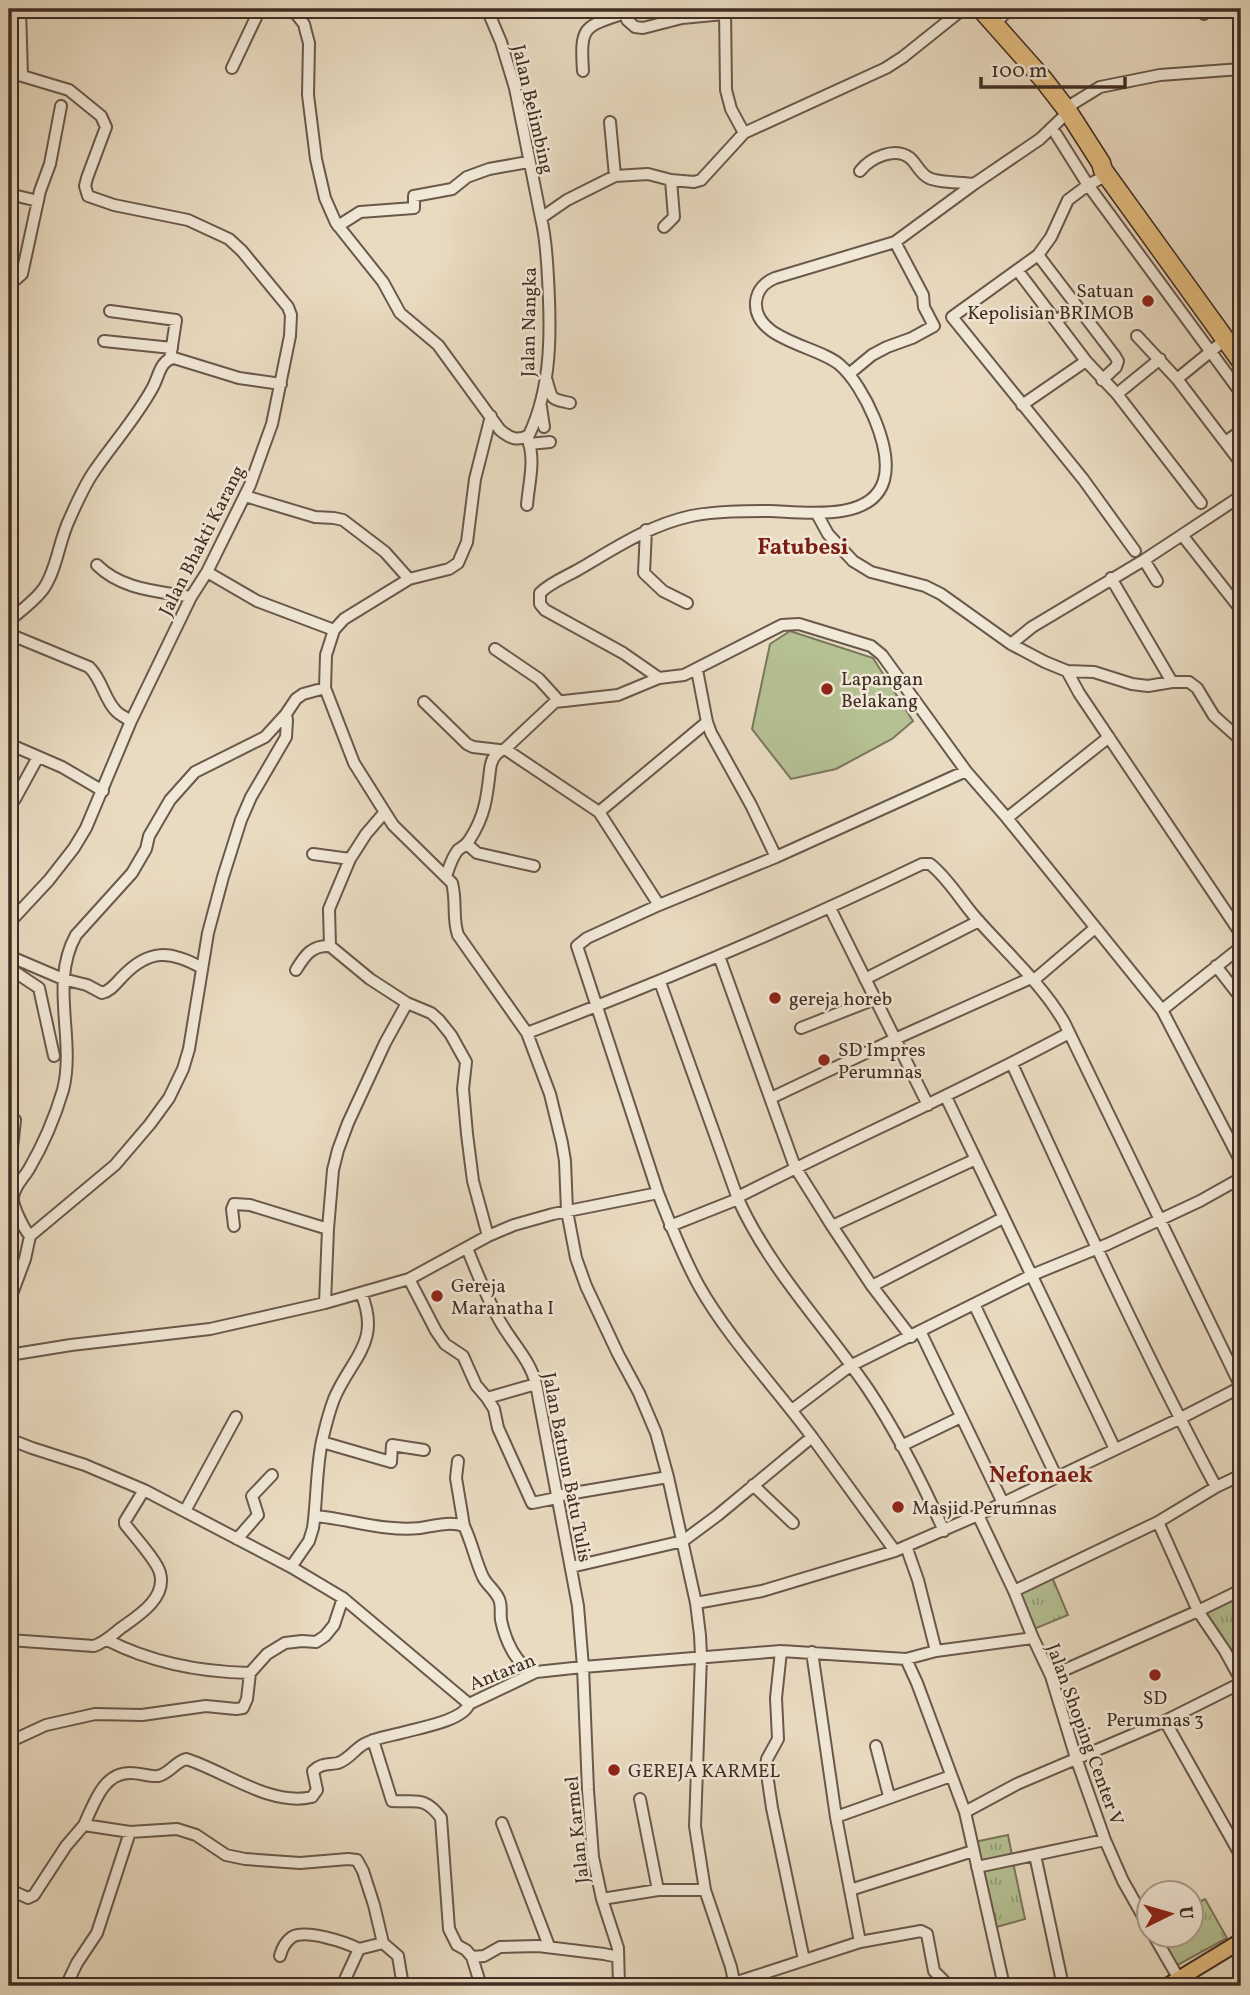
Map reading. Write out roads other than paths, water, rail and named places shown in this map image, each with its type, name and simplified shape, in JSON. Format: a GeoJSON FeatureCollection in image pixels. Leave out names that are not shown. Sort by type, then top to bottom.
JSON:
{"type":"FeatureCollection","features":[{"type":"Feature","properties":{"kind":"highway"},"geometry":{"type":"LineString","coordinates":[[971,9],[1096,166],[1105,172],[1232,338],[1241,361]]}},
{"type":"Feature","properties":{"kind":"highway"},"geometry":{"type":"LineString","coordinates":[[981,9],[1043,79],[1062,120]]}},
{"type":"Feature","properties":{"kind":"main road"},"geometry":{"type":"LineString","coordinates":[[1176,1984],[1241,1941]]}},
{"type":"Feature","properties":{"kind":"street"},"geometry":{"type":"LineString","coordinates":[[20,9],[22,76]]}},
{"type":"Feature","properties":{"kind":"street"},"geometry":{"type":"LineString","coordinates":[[232,68],[260,9]]}},
{"type":"Feature","properties":{"kind":"street"},"geometry":{"type":"LineString","coordinates":[[292,9],[304,24],[309,43],[308,95],[316,159],[325,198],[338,226],[383,282],[400,313],[438,345],[500,430],[517,439],[550,442]]}},
{"type":"Feature","properties":{"kind":"street","name":"Jalan Belimbing"},"geometry":{"type":"LineString","coordinates":[[486,9],[509,65],[541,218]]}},
{"type":"Feature","properties":{"kind":"street"},"geometry":{"type":"LineString","coordinates":[[541,218],[567,200],[615,176],[648,174],[671,180],[701,180],[744,133],[886,68],[962,9]]}},
{"type":"Feature","properties":{"kind":"street"},"geometry":{"type":"LineString","coordinates":[[995,23],[1010,9]]}},
{"type":"Feature","properties":{"kind":"street"},"geometry":{"type":"LineString","coordinates":[[583,71],[583,40],[588,28],[597,22],[624,11],[627,20],[635,27],[643,28],[724,11],[726,90],[731,108],[744,133]]}},
{"type":"Feature","properties":{"kind":"street"},"geometry":{"type":"LineString","coordinates":[[659,678],[623,653],[545,610],[540,604],[543,590],[646,530],[689,516],[716,512],[840,512],[860,506],[876,495],[885,477],[882,439],[873,413],[849,374],[831,358],[782,337],[765,325],[759,318],[756,307],[763,286],[775,278],[895,242],[1040,139],[1062,120],[1074,103],[1100,87],[1160,75],[1241,69]]}},
{"type":"Feature","properties":{"kind":"street","name":"Jalan Bhakti Karang"},"geometry":{"type":"LineString","coordinates":[[9,72],[69,90],[104,120],[104,134],[85,186],[88,196],[114,205],[188,220],[229,239],[242,250],[288,307],[291,315],[281,384],[265,444],[245,496],[207,572],[191,597],[131,721],[86,828],[49,880],[9,923]]}},
{"type":"Feature","properties":{"kind":"street"},"geometry":{"type":"LineString","coordinates":[[9,283],[22,274],[38,201],[50,164],[61,106]]}},
{"type":"Feature","properties":{"kind":"street"},"geometry":{"type":"LineString","coordinates":[[1062,120],[1088,185],[1241,393]]}},
{"type":"Feature","properties":{"kind":"street"},"geometry":{"type":"LineString","coordinates":[[610,122],[615,176]]}},
{"type":"Feature","properties":{"kind":"street"},"geometry":{"type":"LineString","coordinates":[[860,171],[866,164],[886,154],[900,153],[911,159],[923,174],[930,178],[974,184]]}},
{"type":"Feature","properties":{"kind":"street"},"geometry":{"type":"LineString","coordinates":[[338,226],[360,212],[414,208],[414,196],[452,189],[467,177],[489,169],[528,162]]}},
{"type":"Feature","properties":{"kind":"street"},"geometry":{"type":"LineString","coordinates":[[1105,172],[1068,200],[1051,237],[1038,255],[952,317],[1083,479],[1135,551]]}},
{"type":"Feature","properties":{"kind":"street"},"geometry":{"type":"LineString","coordinates":[[664,227],[674,217],[671,180]]}},
{"type":"Feature","properties":{"kind":"street"},"geometry":{"type":"LineString","coordinates":[[9,194],[38,201]]}},
{"type":"Feature","properties":{"kind":"street","name":"Jalan Nangka"},"geometry":{"type":"LineString","coordinates":[[528,440],[546,379],[549,351],[546,247],[541,218]]}},
{"type":"Feature","properties":{"kind":"street"},"geometry":{"type":"LineString","coordinates":[[849,374],[879,351],[934,326],[924,307],[923,295],[895,242]]}},
{"type":"Feature","properties":{"kind":"street"},"geometry":{"type":"LineString","coordinates":[[1038,255],[1118,361],[1102,380]]}},
{"type":"Feature","properties":{"kind":"street"},"geometry":{"type":"LineString","coordinates":[[1018,271],[1200,503]]}},
{"type":"Feature","properties":{"kind":"street"},"geometry":{"type":"LineString","coordinates":[[1056,321],[1077,306]]}},
{"type":"Feature","properties":{"kind":"street"},"geometry":{"type":"LineString","coordinates":[[9,621],[44,589],[69,520],[93,472],[132,420],[171,353],[176,320],[110,311]]}},
{"type":"Feature","properties":{"kind":"street"},"geometry":{"type":"LineString","coordinates":[[1137,336],[1177,379],[1241,463]]}},
{"type":"Feature","properties":{"kind":"street"},"geometry":{"type":"LineString","coordinates":[[1177,379],[1232,338]]}},
{"type":"Feature","properties":{"kind":"street"},"geometry":{"type":"LineString","coordinates":[[104,341],[171,353],[239,378],[281,384]]}},
{"type":"Feature","properties":{"kind":"street"},"geometry":{"type":"LineString","coordinates":[[1117,394],[1160,359]]}},
{"type":"Feature","properties":{"kind":"street"},"geometry":{"type":"LineString","coordinates":[[1023,405],[1086,361]]}},
{"type":"Feature","properties":{"kind":"street"},"geometry":{"type":"LineString","coordinates":[[546,379],[551,397],[570,403]]}},
{"type":"Feature","properties":{"kind":"street"},"geometry":{"type":"LineString","coordinates":[[540,404],[544,426]]}},
{"type":"Feature","properties":{"kind":"street"},"geometry":{"type":"LineString","coordinates":[[491,416],[475,479],[469,528],[462,556],[457,564],[449,569],[410,579],[344,619],[334,629],[326,655],[325,688],[354,763],[384,813],[452,883],[458,935],[527,1033],[550,1094],[561,1135],[567,1212],[576,1258],[586,1286],[656,1433],[696,1603],[701,1656],[695,1813],[705,1890],[735,1984],[860,1942],[921,1931],[926,1932],[934,1971],[949,1986]]}},
{"type":"Feature","properties":{"kind":"street"},"geometry":{"type":"LineString","coordinates":[[1225,442],[1241,431]]}},
{"type":"Feature","properties":{"kind":"street"},"geometry":{"type":"LineString","coordinates":[[527,505],[533,470],[528,440]]}},
{"type":"Feature","properties":{"kind":"street"},"geometry":{"type":"LineString","coordinates":[[245,496],[315,517],[343,520],[385,552],[410,579]]}},
{"type":"Feature","properties":{"kind":"street"},"geometry":{"type":"LineString","coordinates":[[1011,644],[1032,627],[1241,496]]}},
{"type":"Feature","properties":{"kind":"street"},"geometry":{"type":"LineString","coordinates":[[817,514],[828,534],[853,561],[871,572],[925,586],[941,594],[1011,644],[1045,662],[1067,671],[1094,672],[1132,684],[1148,686],[1189,682],[1197,688],[1214,716],[1241,740]]}},
{"type":"Feature","properties":{"kind":"street"},"geometry":{"type":"LineString","coordinates":[[646,530],[645,575],[663,591],[687,603]]}},
{"type":"Feature","properties":{"kind":"street"},"geometry":{"type":"LineString","coordinates":[[1182,535],[1241,610]]}},
{"type":"Feature","properties":{"kind":"street"},"geometry":{"type":"LineString","coordinates":[[1144,559],[1157,581]]}},
{"type":"Feature","properties":{"kind":"street"},"geometry":{"type":"LineString","coordinates":[[97,565],[136,588],[191,597]]}},
{"type":"Feature","properties":{"kind":"street"},"geometry":{"type":"LineString","coordinates":[[207,572],[257,601],[334,629]]}},
{"type":"Feature","properties":{"kind":"street"},"geometry":{"type":"LineString","coordinates":[[1111,578],[1172,682]]}},
{"type":"Feature","properties":{"kind":"street"},"geometry":{"type":"LineString","coordinates":[[446,876],[454,856],[467,844],[485,811],[494,756],[547,708],[559,701],[618,695],[659,678],[677,677],[697,670],[790,623],[871,646],[882,654],[966,771],[1162,1010],[1241,1162]]}},
{"type":"Feature","properties":{"kind":"street"},"geometry":{"type":"LineString","coordinates":[[9,634],[89,667],[96,674],[113,707],[131,721]]}},
{"type":"Feature","properties":{"kind":"street"},"geometry":{"type":"LineString","coordinates":[[495,649],[539,679],[559,701]]}},
{"type":"Feature","properties":{"kind":"street"},"geometry":{"type":"LineString","coordinates":[[697,670],[707,722],[776,857]]}},
{"type":"Feature","properties":{"kind":"street"},"geometry":{"type":"LineString","coordinates":[[1067,671],[1079,693],[1241,934]]}},
{"type":"Feature","properties":{"kind":"street"},"geometry":{"type":"LineString","coordinates":[[30,1236],[10,1195],[29,1170],[49,1128],[62,1091],[67,1058],[63,979],[66,958],[76,935],[132,873],[170,800],[195,772],[265,737],[296,699],[303,694],[325,688]]}},
{"type":"Feature","properties":{"kind":"street"},"geometry":{"type":"LineString","coordinates":[[424,702],[467,744],[502,749],[599,812],[659,905]]}},
{"type":"Feature","properties":{"kind":"street"},"geometry":{"type":"LineString","coordinates":[[9,1302],[26,1259],[30,1236],[115,1165],[169,1098],[183,1069],[189,1049],[208,933],[241,820],[251,797],[284,742],[287,731],[286,714]]}},
{"type":"Feature","properties":{"kind":"street"},"geometry":{"type":"LineString","coordinates":[[599,812],[707,722]]}},
{"type":"Feature","properties":{"kind":"street"},"geometry":{"type":"LineString","coordinates":[[1007,818],[1109,737]]}},
{"type":"Feature","properties":{"kind":"street"},"geometry":{"type":"LineString","coordinates":[[9,744],[62,768],[103,791]]}},
{"type":"Feature","properties":{"kind":"street"},"geometry":{"type":"LineString","coordinates":[[9,806],[38,757]]}},
{"type":"Feature","properties":{"kind":"street"},"geometry":{"type":"LineString","coordinates":[[895,1551],[792,1410],[717,1314],[699,1286],[670,1226],[658,1193],[577,946],[587,938],[659,905],[776,857],[966,771]]}},
{"type":"Feature","properties":{"kind":"street"},"geometry":{"type":"LineString","coordinates":[[330,946],[329,909],[350,859],[384,813]]}},
{"type":"Feature","properties":{"kind":"street"},"geometry":{"type":"LineString","coordinates":[[467,844],[477,853],[534,866]]}},
{"type":"Feature","properties":{"kind":"street"},"geometry":{"type":"LineString","coordinates":[[313,854],[350,859]]}},
{"type":"Feature","properties":{"kind":"street"},"geometry":{"type":"LineString","coordinates":[[527,1033],[660,982],[831,908],[922,864],[933,866],[1055,1006],[1241,1387],[978,1515],[895,1551],[762,1591],[696,1603]]}},
{"type":"Feature","properties":{"kind":"street"},"geometry":{"type":"LineString","coordinates":[[831,908],[928,1105]]}},
{"type":"Feature","properties":{"kind":"street"},"geometry":{"type":"LineString","coordinates":[[865,979],[979,921]]}},
{"type":"Feature","properties":{"kind":"street"},"geometry":{"type":"LineString","coordinates":[[771,1098],[895,1039],[1032,979],[1095,928]]}},
{"type":"Feature","properties":{"kind":"street"},"geometry":{"type":"LineString","coordinates":[[296,970],[304,956],[314,947],[330,946],[370,979],[407,1003],[431,1013],[452,1035],[466,1062],[463,1089],[467,1134],[475,1192],[488,1236]]}},
{"type":"Feature","properties":{"kind":"street"},"geometry":{"type":"LineString","coordinates":[[1162,1010],[1241,947]]}},
{"type":"Feature","properties":{"kind":"street"},"geometry":{"type":"LineString","coordinates":[[9,956],[63,979],[88,985],[102,993],[147,957],[174,956],[202,968]]}},
{"type":"Feature","properties":{"kind":"street"},"geometry":{"type":"LineString","coordinates":[[719,956],[795,1167],[872,1286],[915,1334],[961,1417],[1003,1503]]}},
{"type":"Feature","properties":{"kind":"street"},"geometry":{"type":"LineString","coordinates":[[1216,966],[1241,998]]}},
{"type":"Feature","properties":{"kind":"street"},"geometry":{"type":"LineString","coordinates":[[9,968],[39,988],[54,1056]]}},
{"type":"Feature","properties":{"kind":"street"},"geometry":{"type":"LineString","coordinates":[[660,982],[750,1225],[867,1389],[926,1492],[944,1531]]}},
{"type":"Feature","properties":{"kind":"street"},"geometry":{"type":"LineString","coordinates":[[801,1028],[875,999]]}},
{"type":"Feature","properties":{"kind":"street"},"geometry":{"type":"LineString","coordinates":[[325,1303],[333,1170],[338,1150],[385,1043],[407,1003]]}},
{"type":"Feature","properties":{"kind":"street"},"geometry":{"type":"LineString","coordinates":[[670,1226],[738,1198],[795,1167],[946,1097],[1069,1032]]}},
{"type":"Feature","properties":{"kind":"street"},"geometry":{"type":"LineString","coordinates":[[1012,1063],[1097,1249],[1179,1419],[1216,1487]]}},
{"type":"Feature","properties":{"kind":"street"},"geometry":{"type":"LineString","coordinates":[[946,1097],[1115,1449]]}},
{"type":"Feature","properties":{"kind":"street"},"geometry":{"type":"LineString","coordinates":[[9,1176],[15,1120]]}},
{"type":"Feature","properties":{"kind":"street"},"geometry":{"type":"LineString","coordinates":[[832,1226],[976,1159]]}},
{"type":"Feature","properties":{"kind":"street"},"geometry":{"type":"LineString","coordinates":[[792,1410],[850,1366],[1032,1275],[1097,1249],[1200,1201],[1241,1178]]}},
{"type":"Feature","properties":{"kind":"street"},"geometry":{"type":"LineString","coordinates":[[9,1355],[210,1329],[325,1303],[409,1279],[488,1236],[514,1225],[658,1193]]}},
{"type":"Feature","properties":{"kind":"street"},"geometry":{"type":"LineString","coordinates":[[234,1226],[232,1209],[234,1204],[240,1203],[328,1229]]}},
{"type":"Feature","properties":{"kind":"street"},"geometry":{"type":"LineString","coordinates":[[872,1286],[1003,1218]]}},
{"type":"Feature","properties":{"kind":"street","name":"Jalan Batnun Batu Tulis"},"geometry":{"type":"LineString","coordinates":[[467,1248],[488,1301],[534,1374],[578,1606],[583,1667]]}},
{"type":"Feature","properties":{"kind":"street"},"geometry":{"type":"LineString","coordinates":[[409,1279],[436,1331],[445,1344],[463,1356],[476,1385],[494,1409],[498,1429],[532,1503],[668,1476]]}},
{"type":"Feature","properties":{"kind":"street"},"geometry":{"type":"LineString","coordinates":[[291,1567],[309,1541],[315,1516],[322,1443],[335,1398],[369,1328],[369,1316],[361,1293]]}},
{"type":"Feature","properties":{"kind":"street"},"geometry":{"type":"LineString","coordinates":[[974,1304],[1056,1476]]}},
{"type":"Feature","properties":{"kind":"street"},"geometry":{"type":"LineString","coordinates":[[487,1398],[536,1384]]}},
{"type":"Feature","properties":{"kind":"street"},"geometry":{"type":"LineString","coordinates":[[185,1511],[236,1417]]}},
{"type":"Feature","properties":{"kind":"street"},"geometry":{"type":"LineString","coordinates":[[901,1446],[961,1417]]}},
{"type":"Feature","properties":{"kind":"street"},"geometry":{"type":"LineString","coordinates":[[571,1567],[683,1541],[812,1437]]}},
{"type":"Feature","properties":{"kind":"street","name":"Antaran"},"geometry":{"type":"LineString","coordinates":[[9,1439],[85,1465],[144,1490],[291,1567],[343,1598],[469,1704],[536,1672],[781,1651],[906,1659],[936,1651],[1033,1639]]}},
{"type":"Feature","properties":{"kind":"street"},"geometry":{"type":"LineString","coordinates":[[322,1443],[391,1462],[392,1445],[424,1450]]}},
{"type":"Feature","properties":{"kind":"street"},"geometry":{"type":"LineString","coordinates":[[458,1461],[456,1478],[464,1525],[483,1578],[500,1602],[501,1621],[513,1651],[523,1666],[536,1672]]}},
{"type":"Feature","properties":{"kind":"street"},"geometry":{"type":"LineString","coordinates":[[237,1539],[258,1515],[252,1496],[272,1475]]}},
{"type":"Feature","properties":{"kind":"street"},"geometry":{"type":"LineString","coordinates":[[1014,1591],[1158,1521],[1241,1475]]}},
{"type":"Feature","properties":{"kind":"street"},"geometry":{"type":"LineString","coordinates":[[754,1485],[793,1523]]}},
{"type":"Feature","properties":{"kind":"street"},"geometry":{"type":"LineString","coordinates":[[9,1640],[94,1646],[107,1640],[144,1612],[157,1593],[161,1575],[157,1565],[125,1521],[144,1490]]}},
{"type":"Feature","properties":{"kind":"street","name":"Jalan Shoping Center V"},"geometry":{"type":"LineString","coordinates":[[978,1515],[1051,1676],[1105,1840],[1134,1900]]}},
{"type":"Feature","properties":{"kind":"street"},"geometry":{"type":"LineString","coordinates":[[315,1516],[407,1529],[464,1525]]}},
{"type":"Feature","properties":{"kind":"street"},"geometry":{"type":"LineString","coordinates":[[964,1812],[1017,1784],[1165,1721],[1241,1681],[1225,1650],[1198,1611],[1158,1521]]}},
{"type":"Feature","properties":{"kind":"street"},"geometry":{"type":"LineString","coordinates":[[906,1546],[918,1580],[936,1651]]}},
{"type":"Feature","properties":{"kind":"street"},"geometry":{"type":"LineString","coordinates":[[1051,1676],[1241,1590]]}},
{"type":"Feature","properties":{"kind":"street"},"geometry":{"type":"LineString","coordinates":[[9,1742],[46,1725],[95,1714],[142,1715],[206,1706],[243,1708],[247,1699],[250,1673],[267,1654],[285,1643],[316,1642],[325,1636],[334,1625],[343,1598]]}},
{"type":"Feature","properties":{"kind":"street"},"geometry":{"type":"LineString","coordinates":[[107,1640],[150,1659],[217,1672],[250,1673]]}},
{"type":"Feature","properties":{"kind":"street"},"geometry":{"type":"LineString","coordinates":[[781,1651],[776,1698],[778,1739],[767,1759],[766,1767],[804,1960]]}},
{"type":"Feature","properties":{"kind":"street"},"geometry":{"type":"LineString","coordinates":[[812,1652],[836,1817],[860,1942]]}},
{"type":"Feature","properties":{"kind":"street"},"geometry":{"type":"LineString","coordinates":[[906,1659],[964,1812],[1004,1986]]}},
{"type":"Feature","properties":{"kind":"street","name":"Jalan Karmel"},"geometry":{"type":"LineString","coordinates":[[583,1667],[593,1857],[602,1899],[618,1948],[619,1986]]}},
{"type":"Feature","properties":{"kind":"street"},"geometry":{"type":"LineString","coordinates":[[9,1899],[17,1893],[28,1898],[34,1895],[66,1846],[84,1825],[97,1796],[113,1776],[121,1773],[157,1777],[186,1759],[245,1786],[304,1799],[312,1797],[317,1790],[313,1771],[315,1768],[338,1763],[373,1740],[438,1723],[462,1713],[469,1704]]}},
{"type":"Feature","properties":{"kind":"street"},"geometry":{"type":"LineString","coordinates":[[1165,1721],[1241,1856]]}},
{"type":"Feature","properties":{"kind":"street"},"geometry":{"type":"LineString","coordinates":[[373,1740],[387,1790],[393,1801],[423,1802],[441,1818],[449,1929],[457,1945],[472,1957],[481,1986]]}},
{"type":"Feature","properties":{"kind":"street"},"geometry":{"type":"LineString","coordinates":[[876,1746],[890,1796]]}},
{"type":"Feature","properties":{"kind":"street"},"geometry":{"type":"LineString","coordinates":[[836,1817],[951,1776]]}},
{"type":"Feature","properties":{"kind":"street"},"geometry":{"type":"LineString","coordinates":[[640,1799],[658,1890]]}},
{"type":"Feature","properties":{"kind":"street"},"geometry":{"type":"LineString","coordinates":[[502,1823],[549,1946]]}},
{"type":"Feature","properties":{"kind":"street"},"geometry":{"type":"LineString","coordinates":[[84,1825],[130,1832],[177,1829],[188,1832],[226,1855],[245,1859],[300,1864],[357,1860],[374,1905],[383,1943],[398,1956],[403,1986]]}},
{"type":"Feature","properties":{"kind":"street"},"geometry":{"type":"LineString","coordinates":[[66,1986],[77,1963],[97,1933],[130,1832]]}},
{"type":"Feature","properties":{"kind":"street"},"geometry":{"type":"LineString","coordinates":[[977,1867],[1105,1840]]}},
{"type":"Feature","properties":{"kind":"street"},"geometry":{"type":"LineString","coordinates":[[850,1890],[973,1851]]}},
{"type":"Feature","properties":{"kind":"street"},"geometry":{"type":"LineString","coordinates":[[1035,1855],[1063,1986]]}},
{"type":"Feature","properties":{"kind":"street"},"geometry":{"type":"LineString","coordinates":[[602,1899],[658,1890],[705,1890]]}},
{"type":"Feature","properties":{"kind":"street"},"geometry":{"type":"LineString","coordinates":[[280,1956],[287,1941],[300,1934],[331,1939],[359,1949],[383,1943]]}},
{"type":"Feature","properties":{"kind":"street"},"geometry":{"type":"LineString","coordinates":[[472,1957],[484,1956],[500,1947],[549,1946],[618,1958]]}},
{"type":"Feature","properties":{"kind":"street"},"geometry":{"type":"LineString","coordinates":[[342,1986],[359,1949]]}},
{"type":"Feature","properties":{"kind":"street"},"geometry":{"type":"LineString","coordinates":[[1160,1950],[1176,1984]]}},
{"type":"Feature","properties":{"kind":"place","name":"Satuan Kepolisian BRIMOB"},"geometry":{"type":"Point","coordinates":[1148,301]}},
{"type":"Feature","properties":{"kind":"place","name":"Lapangan Belakang"},"geometry":{"type":"Point","coordinates":[827,689]}},
{"type":"Feature","properties":{"kind":"place","name":"gereja horeb"},"geometry":{"type":"Point","coordinates":[775,998]}},
{"type":"Feature","properties":{"kind":"place","name":"SD Impres Perumnas"},"geometry":{"type":"Point","coordinates":[824,1060]}},
{"type":"Feature","properties":{"kind":"place","name":"Gereja Maranatha I"},"geometry":{"type":"Point","coordinates":[437,1296]}},
{"type":"Feature","properties":{"kind":"place","name":"Masjid Perumnas"},"geometry":{"type":"Point","coordinates":[898,1507]}},
{"type":"Feature","properties":{"kind":"place","name":"SD Perumnas 3"},"geometry":{"type":"Point","coordinates":[1155,1675]}},
{"type":"Feature","properties":{"kind":"place","name":"GEREJA KARMEL"},"geometry":{"type":"Point","coordinates":[614,1770]}},
{"type":"Feature","properties":{"kind":"district","name":"Fatubesi"},"geometry":{"type":"Point","coordinates":[803,546]}},
{"type":"Feature","properties":{"kind":"district","name":"Nefonaek"},"geometry":{"type":"Point","coordinates":[1041,1474]}}]}
